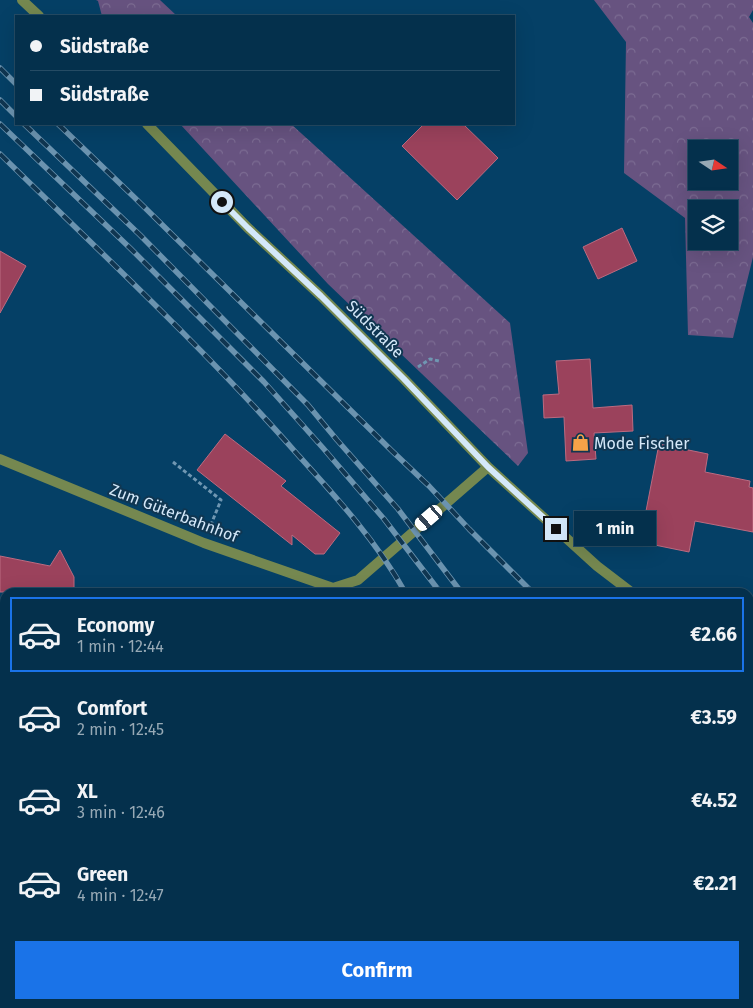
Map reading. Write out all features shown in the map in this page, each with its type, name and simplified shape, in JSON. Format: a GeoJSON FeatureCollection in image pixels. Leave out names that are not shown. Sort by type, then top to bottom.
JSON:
{"type":"FeatureCollection","features":[{"type":"Feature","properties":{"kind":"street"},"geometry":{"type":"LineString","coordinates":[[22,0],[38,15]]}},
{"type":"Feature","properties":{"kind":"street","name":"Südstraße"},"geometry":{"type":"LineString","coordinates":[[148,125],[248,228],[321,296],[404,379],[488,467],[597,566],[626,588]]}},
{"type":"Feature","properties":{"kind":"street","name":"Zum Güterbahnhof"},"geometry":{"type":"LineString","coordinates":[[0,459],[204,543],[329,588]]}},
{"type":"Feature","properties":{"kind":"street"},"geometry":{"type":"LineString","coordinates":[[340,588],[358,580],[488,467]]}},
{"type":"Feature","properties":{"kind":"path"},"geometry":{"type":"LineString","coordinates":[[173,462],[221,500],[210,528]]}},
{"type":"Feature","properties":{"kind":"green space"},"geometry":{"type":"Polygon","coordinates":[[[96,0],[160,0],[176,15],[102,15],[98,1],[96,0]]]}},
{"type":"Feature","properties":{"kind":"green space"},"geometry":{"type":"Polygon","coordinates":[[[594,0],[753,0],[753,10],[749,17],[753,23],[753,257],[733,338],[688,335],[685,218],[624,173],[626,42],[594,0]]]}},
{"type":"Feature","properties":{"kind":"green space"},"geometry":{"type":"Polygon","coordinates":[[[181,125],[292,125],[510,323],[528,453],[518,466],[328,284],[181,125]]]}},
{"type":"Feature","properties":{"kind":"building"},"geometry":{"type":"Polygon","coordinates":[[[423,125],[464,125],[498,158],[457,200],[402,146],[423,125]]]}},
{"type":"Feature","properties":{"kind":"building"},"geometry":{"type":"Polygon","coordinates":[[[622,228],[637,261],[598,279],[583,247],[622,228]]]}},
{"type":"Feature","properties":{"kind":"building"},"geometry":{"type":"Polygon","coordinates":[[[0,251],[26,266],[0,313],[0,251]]]}},
{"type":"Feature","properties":{"kind":"building"},"geometry":{"type":"Polygon","coordinates":[[[590,359],[593,408],[632,405],[633,431],[594,433],[596,459],[566,461],[564,417],[544,418],[543,395],[559,394],[556,361],[590,359]]]}},
{"type":"Feature","properties":{"kind":"building"},"geometry":{"type":"Polygon","coordinates":[[[225,434],[286,481],[281,486],[340,533],[324,554],[315,554],[292,535],[292,545],[197,470],[225,434]]]}},
{"type":"Feature","properties":{"kind":"building"},"geometry":{"type":"Polygon","coordinates":[[[659,444],[708,454],[705,472],[750,481],[749,487],[753,488],[753,532],[695,521],[689,552],[640,542],[659,444]]]}},
{"type":"Feature","properties":{"kind":"building"},"geometry":{"type":"Polygon","coordinates":[[[60,550],[74,577],[74,588],[0,588],[0,556],[50,566],[60,550]]]}},
{"type":"Feature","properties":{"kind":"railway"},"geometry":{"type":"LineString","coordinates":[[0,68],[15,83]]}},
{"type":"Feature","properties":{"kind":"railway"},"geometry":{"type":"LineString","coordinates":[[0,100],[15,115]]}},
{"type":"Feature","properties":{"kind":"railway"},"geometry":{"type":"LineString","coordinates":[[0,124],[130,248],[264,382],[384,519],[437,588]]}},
{"type":"Feature","properties":{"kind":"railway"},"geometry":{"type":"LineString","coordinates":[[25,125],[140,235],[308,405],[398,509],[458,588]]}},
{"type":"Feature","properties":{"kind":"railway"},"geometry":{"type":"LineString","coordinates":[[59,125],[429,486],[528,588]]}},
{"type":"Feature","properties":{"kind":"railway"},"geometry":{"type":"LineString","coordinates":[[0,154],[152,302],[263,416],[356,521],[403,588]]}},
{"type":"Feature","properties":{"kind":"place","name":"Mode Fischer"},"geometry":{"type":"Point","coordinates":[580,443]}},
{"type":"Feature","properties":{"kind":"route"},"geometry":{"type":"LineString","coordinates":[[222,202],[321,296],[488,467],[556,529]]}}]}
